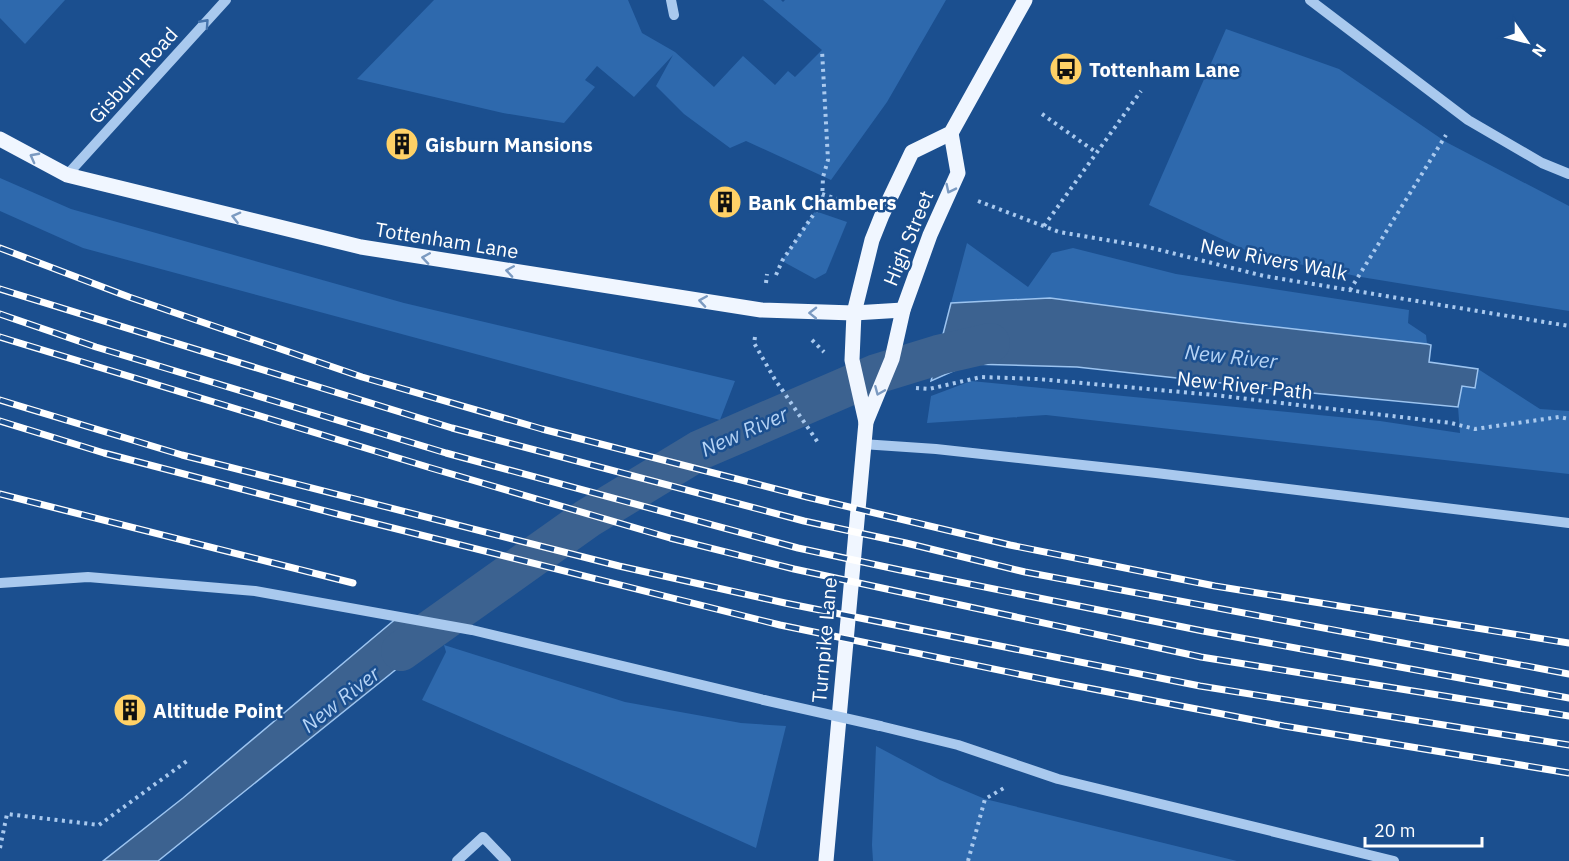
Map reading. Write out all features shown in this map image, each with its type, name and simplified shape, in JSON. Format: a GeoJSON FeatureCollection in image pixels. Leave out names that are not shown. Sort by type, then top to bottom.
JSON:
{"type":"FeatureCollection","features":[{"type":"Feature","properties":{"kind":"main road"},"geometry":{"type":"LineString","coordinates":[[951,134],[1022,7]]}},
{"type":"Feature","properties":{"kind":"main road","name":"High Street"},"geometry":{"type":"LineString","coordinates":[[854,313],[872,240],[912,152],[951,134],[958,173],[930,235],[903,310],[892,359]]}},
{"type":"Feature","properties":{"kind":"main road","name":"Tottenham Lane"},"geometry":{"type":"LineString","coordinates":[[0,139],[67,175],[361,247],[761,310],[854,313],[903,310]]}},
{"type":"Feature","properties":{"kind":"main road","name":"Turnpike Lane"},"geometry":{"type":"LineString","coordinates":[[854,313],[852,360],[866,422]]}},
{"type":"Feature","properties":{"kind":"main road","name":"Turnpike Lane"},"geometry":{"type":"LineString","coordinates":[[826,861],[862,444],[866,422],[892,359]]}},
{"type":"Feature","properties":{"kind":"street","name":"Gisburn Road"},"geometry":{"type":"LineString","coordinates":[[67,175],[226,0]]}},
{"type":"Feature","properties":{"kind":"street"},"geometry":{"type":"LineString","coordinates":[[671,0],[674,15]]}},
{"type":"Feature","properties":{"kind":"street"},"geometry":{"type":"LineString","coordinates":[[1310,0],[1460,114],[1542,163],[1569,174]]}},
{"type":"Feature","properties":{"kind":"street"},"geometry":{"type":"LineString","coordinates":[[862,444],[936,448],[1569,523]]}},
{"type":"Feature","properties":{"kind":"street"},"geometry":{"type":"LineString","coordinates":[[0,583],[88,577],[255,591],[472,630],[958,745],[1058,779],[1394,861]]}},
{"type":"Feature","properties":{"kind":"street"},"geometry":{"type":"LineString","coordinates":[[457,861],[483,837],[506,861]]}},
{"type":"Feature","properties":{"kind":"path"},"geometry":{"type":"LineString","coordinates":[[776,275],[782,261],[822,201],[823,177],[828,160],[822,50]]}},
{"type":"Feature","properties":{"kind":"path"},"geometry":{"type":"LineString","coordinates":[[1044,226],[1141,91]]}},
{"type":"Feature","properties":{"kind":"path"},"geometry":{"type":"LineString","coordinates":[[1042,114],[1097,153]]}},
{"type":"Feature","properties":{"kind":"path"},"geometry":{"type":"LineString","coordinates":[[1350,290],[1460,114]]}},
{"type":"Feature","properties":{"kind":"path"},"geometry":{"type":"LineString","coordinates":[[822,194],[857,206]]}},
{"type":"Feature","properties":{"kind":"path","name":"New Rivers Walk"},"geometry":{"type":"LineString","coordinates":[[978,201],[1059,232],[1148,247],[1264,276],[1569,326]]}},
{"type":"Feature","properties":{"kind":"path"},"geometry":{"type":"LineString","coordinates":[[756,330],[754,343],[774,378],[819,444]]}},
{"type":"Feature","properties":{"kind":"path","name":"New River Path"},"geometry":{"type":"LineString","coordinates":[[916,388],[929,389],[981,377],[1038,379],[1238,398],[1451,423],[1475,429],[1559,417],[1569,419]]}},
{"type":"Feature","properties":{"kind":"path"},"geometry":{"type":"LineString","coordinates":[[0,848],[7,814],[99,825],[187,761]]}},
{"type":"Feature","properties":{"kind":"path"},"geometry":{"type":"LineString","coordinates":[[968,861],[985,799]]}},
{"type":"Feature","properties":{"kind":"shaded area"},"geometry":{"type":"Polygon","coordinates":[[[0,0],[65,0],[25,44],[0,18],[0,0]]]}},
{"type":"Feature","properties":{"kind":"shaded area"},"geometry":{"type":"Polygon","coordinates":[[[434,0],[628,0],[642,33],[675,52],[714,87],[743,56],[775,85],[788,71],[795,77],[822,50],[763,0],[783,2],[785,0],[946,0],[887,102],[831,180],[746,141],[730,148],[684,114],[656,86],[673,55],[634,97],[597,66],[585,80],[595,87],[564,123],[503,113],[357,79],[434,0]]]}},
{"type":"Feature","properties":{"kind":"shaded area"},"geometry":{"type":"Polygon","coordinates":[[[1226,29],[1339,69],[1446,142],[1569,206],[1569,311],[1361,277],[1256,255],[1149,205],[1226,29]]]}},
{"type":"Feature","properties":{"kind":"shaded area"},"geometry":{"type":"Polygon","coordinates":[[[0,178],[71,209],[404,303],[735,381],[720,420],[83,248],[0,211],[0,178]]]}},
{"type":"Feature","properties":{"kind":"shaded area"},"geometry":{"type":"Polygon","coordinates":[[[815,211],[847,222],[826,273],[815,279],[782,261],[815,211]]]}},
{"type":"Feature","properties":{"kind":"shaded area"},"geometry":{"type":"Polygon","coordinates":[[[967,243],[1028,287],[1052,253],[1073,248],[1176,274],[1409,310],[1408,323],[1426,335],[1427,344],[1050,298],[951,303],[967,243]]]}},
{"type":"Feature","properties":{"kind":"shaded area"},"geometry":{"type":"Polygon","coordinates":[[[1478,369],[1540,409],[1569,411],[1569,474],[1046,415],[927,423],[931,396],[971,381],[1380,421],[1460,433],[1458,407],[1462,386],[1475,388],[1478,369]]]}},
{"type":"Feature","properties":{"kind":"shaded area"},"geometry":{"type":"Polygon","coordinates":[[[444,645],[625,702],[741,723],[786,726],[756,848],[422,700],[446,652],[444,645]]]}},
{"type":"Feature","properties":{"kind":"shaded area"},"geometry":{"type":"Polygon","coordinates":[[[876,746],[940,780],[985,799],[1237,861],[873,861],[876,746]]]}},
{"type":"Feature","properties":{"kind":"water"},"geometry":{"type":"Polygon","coordinates":[[[1050,298],[1427,344],[1431,345],[1429,362],[1478,369],[1475,388],[1462,386],[1458,407],[1077,367],[969,364],[931,381],[951,303],[1050,298]]]}},
{"type":"Feature","properties":{"kind":"water"},"geometry":{"type":"Polygon","coordinates":[[[398,617],[450,626],[158,861],[103,861],[183,798],[398,617]]]}},
{"type":"Feature","properties":{"kind":"waterway","name":"New River"},"geometry":{"type":"LineString","coordinates":[[401,651],[588,518],[700,450],[876,374],[938,355],[990,343]]}},
{"type":"Feature","properties":{"kind":"railway"},"geometry":{"type":"LineString","coordinates":[[0,248],[129,297],[362,377],[542,429],[807,497],[1010,545],[1215,586],[1569,643]]}},
{"type":"Feature","properties":{"kind":"railway"},"geometry":{"type":"LineString","coordinates":[[0,289],[452,428],[804,521],[1025,572],[1569,674]]}},
{"type":"Feature","properties":{"kind":"railway"},"geometry":{"type":"LineString","coordinates":[[0,314],[96,347],[446,453],[798,548],[1203,631],[1569,698]]}},
{"type":"Feature","properties":{"kind":"railway"},"geometry":{"type":"LineString","coordinates":[[0,337],[670,538],[794,569],[1201,657],[1569,716]]}},
{"type":"Feature","properties":{"kind":"railway"},"geometry":{"type":"LineString","coordinates":[[0,400],[182,455],[619,566],[785,603],[1200,686],[1569,745]]}},
{"type":"Feature","properties":{"kind":"railway"},"geometry":{"type":"LineString","coordinates":[[0,421],[104,453],[337,514],[780,625],[1284,726],[1569,773]]}},
{"type":"Feature","properties":{"kind":"railway"},"geometry":{"type":"LineString","coordinates":[[0,494],[353,583]]}},
{"type":"Feature","properties":{"kind":"place","name":"Tottenham Lane"},"geometry":{"type":"Point","coordinates":[1066,69]}},
{"type":"Feature","properties":{"kind":"place","name":"Gisburn Mansions"},"geometry":{"type":"Point","coordinates":[402,144]}},
{"type":"Feature","properties":{"kind":"place","name":"Bank Chambers"},"geometry":{"type":"Point","coordinates":[725,202]}},
{"type":"Feature","properties":{"kind":"place","name":"Altitude Point"},"geometry":{"type":"Point","coordinates":[130,710]}}]}
